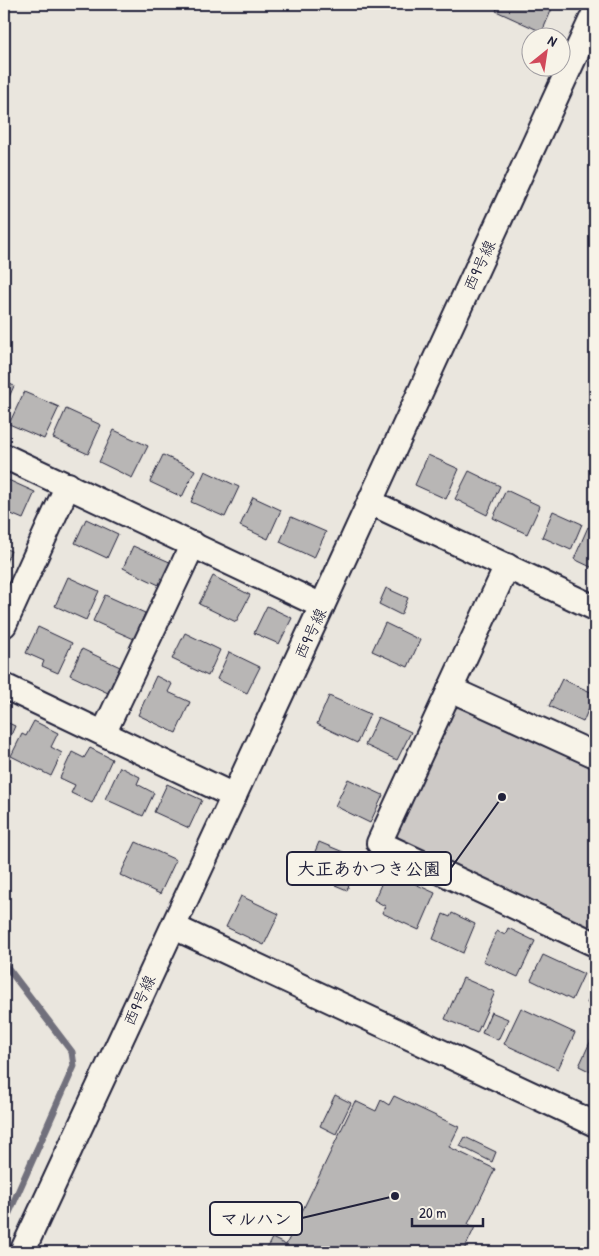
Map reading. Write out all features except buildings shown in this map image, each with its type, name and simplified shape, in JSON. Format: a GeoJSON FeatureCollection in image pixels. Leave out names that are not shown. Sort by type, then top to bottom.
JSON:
{"type":"FeatureCollection","features":[{"type":"Feature","properties":{"kind":"street","name":"西9号線"},"geometry":{"type":"LineString","coordinates":[[22,1252],[174,927],[595,12]]}},
{"type":"Feature","properties":{"kind":"street"},"geometry":{"type":"LineString","coordinates":[[4,456],[322,606]]}},
{"type":"Feature","properties":{"kind":"street"},"geometry":{"type":"LineString","coordinates":[[4,625],[68,485]]}},
{"type":"Feature","properties":{"kind":"street"},"geometry":{"type":"LineString","coordinates":[[370,502],[595,608]]}},
{"type":"Feature","properties":{"kind":"street"},"geometry":{"type":"LineString","coordinates":[[104,732],[193,544]]}},
{"type":"Feature","properties":{"kind":"street"},"geometry":{"type":"LineString","coordinates":[[507,566],[379,843],[595,944]]}},
{"type":"Feature","properties":{"kind":"street"},"geometry":{"type":"LineString","coordinates":[[4,686],[104,732],[234,796]]}},
{"type":"Feature","properties":{"kind":"street"},"geometry":{"type":"LineString","coordinates":[[450,689],[595,755]]}},
{"type":"Feature","properties":{"kind":"street"},"geometry":{"type":"LineString","coordinates":[[174,927],[595,1124]]}},
{"type":"Feature","properties":{"kind":"shaded area"},"geometry":{"type":"Polygon","coordinates":[[[463,706],[595,767],[595,931],[399,839],[394,826],[447,711],[463,706]]]}},
{"type":"Feature","properties":{"kind":"waterway"},"geometry":{"type":"LineString","coordinates":[[4,963],[72,1052],[74,1066],[4,1224]]}},
{"type":"Feature","properties":{"kind":"place","name":"大正あかつき公園"},"geometry":{"type":"Point","coordinates":[502,797]}},
{"type":"Feature","properties":{"kind":"place","name":"マルハン"},"geometry":{"type":"Point","coordinates":[395,1196]}}]}
